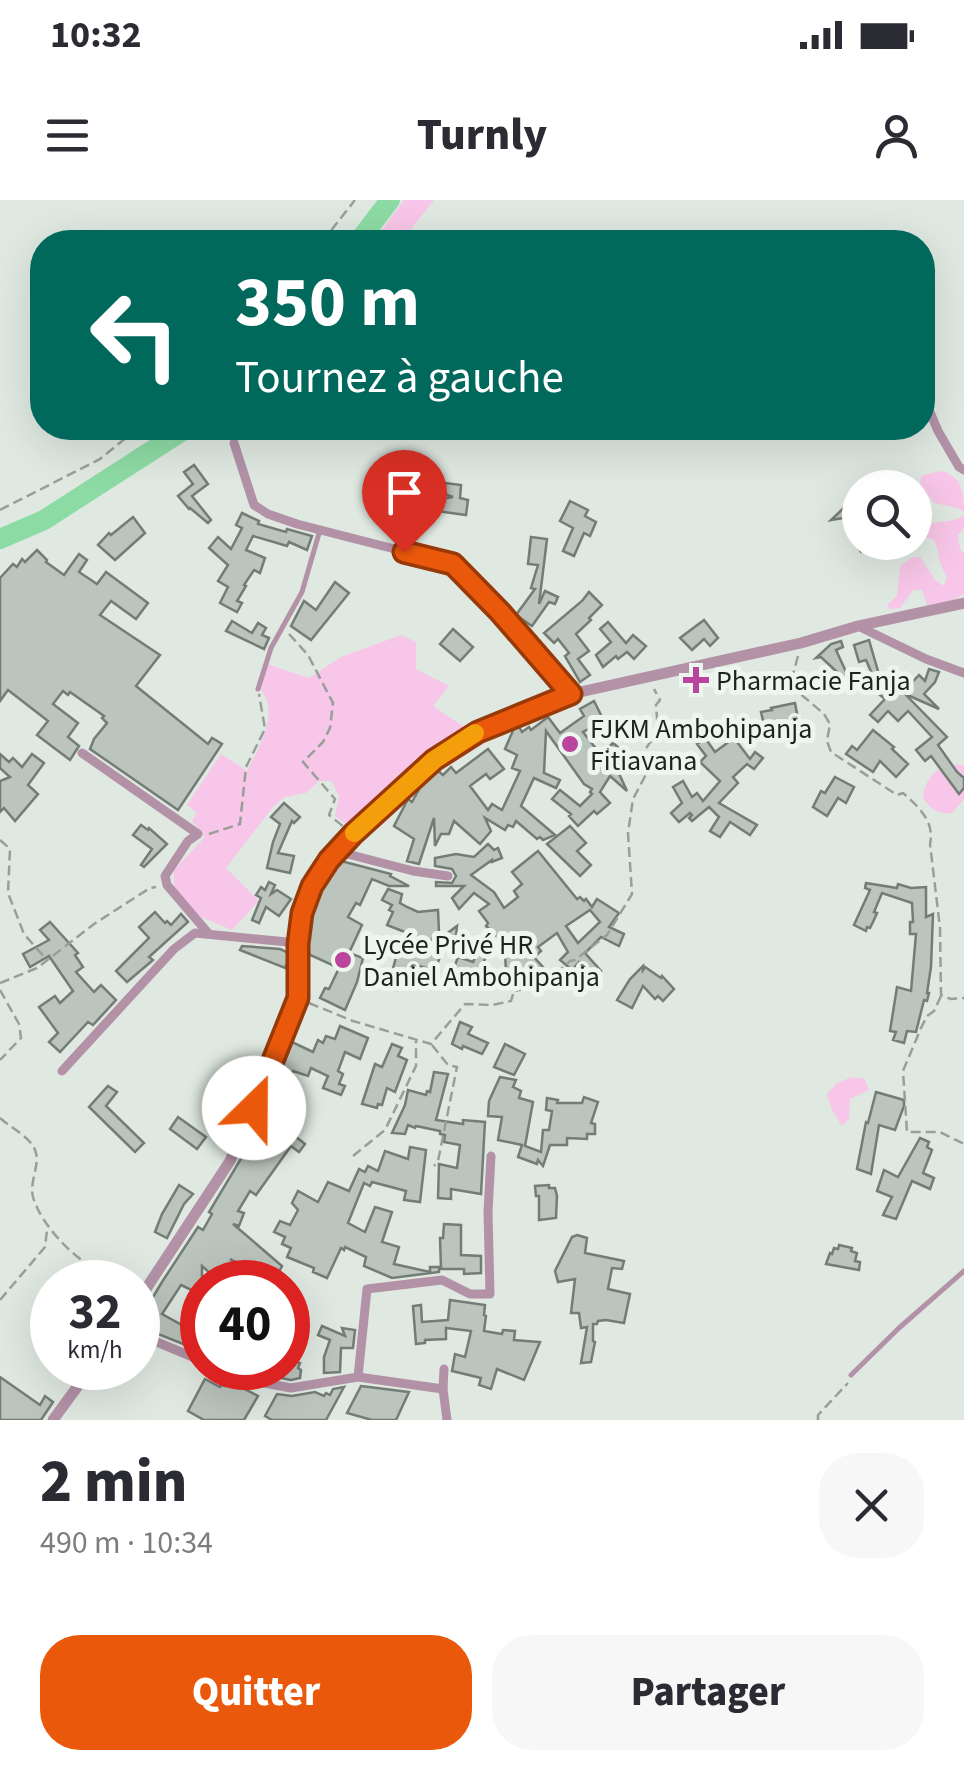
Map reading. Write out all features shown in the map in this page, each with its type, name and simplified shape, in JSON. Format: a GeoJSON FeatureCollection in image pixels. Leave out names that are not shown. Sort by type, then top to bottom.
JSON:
{"type":"FeatureCollection","features":[{"type":"Feature","properties":{"kind":"street"},"geometry":{"type":"LineString","coordinates":[[935,423],[959,468],[964,470]]}},
{"type":"Feature","properties":{"kind":"street"},"geometry":{"type":"LineString","coordinates":[[234,442],[254,505],[297,524],[453,564],[571,694]]}},
{"type":"Feature","properties":{"kind":"street"},"geometry":{"type":"LineString","coordinates":[[160,1268],[230,1162],[266,1082],[298,998],[298,944],[302,913],[312,886],[336,851],[434,760],[478,732],[571,694],[964,603]]}},
{"type":"Feature","properties":{"kind":"street"},"geometry":{"type":"LineString","coordinates":[[858,626],[964,673]]}},
{"type":"Feature","properties":{"kind":"street"},"geometry":{"type":"LineString","coordinates":[[82,752],[198,834],[188,840],[165,876],[167,885],[208,932]]}},
{"type":"Feature","properties":{"kind":"street"},"geometry":{"type":"LineString","coordinates":[[336,851],[448,876]]}},
{"type":"Feature","properties":{"kind":"street"},"geometry":{"type":"LineString","coordinates":[[62,1072],[174,949],[195,932],[298,944]]}},
{"type":"Feature","properties":{"kind":"street"},"geometry":{"type":"LineString","coordinates":[[358,1377],[367,1288],[442,1280],[470,1294],[490,1294],[488,1212],[492,1156]]}},
{"type":"Feature","properties":{"kind":"street"},"geometry":{"type":"LineString","coordinates":[[444,1369],[442,1389],[447,1420]]}},
{"type":"Feature","properties":{"kind":"street"},"geometry":{"type":"LineString","coordinates":[[310,1385],[358,1377],[442,1389]]}},
{"type":"Feature","properties":{"kind":"street"},"geometry":{"type":"LineString","coordinates":[[53,1420],[74,1390]]}},
{"type":"Feature","properties":{"kind":"lane"},"geometry":{"type":"LineString","coordinates":[[258,689],[271,648],[302,592],[320,529]]}},
{"type":"Feature","properties":{"kind":"lane"},"geometry":{"type":"LineString","coordinates":[[851,1375],[964,1271]]}},
{"type":"Feature","properties":{"kind":"path"},"geometry":{"type":"LineString","coordinates":[[331,230],[355,200]]}},
{"type":"Feature","properties":{"kind":"path"},"geometry":{"type":"LineString","coordinates":[[0,510],[100,460],[124,440]]}},
{"type":"Feature","properties":{"kind":"path"},"geometry":{"type":"LineString","coordinates":[[282,626],[308,655],[333,703],[330,728],[323,742],[302,762],[335,800],[329,815],[353,834]]}},
{"type":"Feature","properties":{"kind":"path"},"geometry":{"type":"LineString","coordinates":[[801,643],[790,685],[824,714],[830,724],[827,741],[831,752],[897,794],[903,793],[921,808],[933,832],[930,844],[940,928],[941,995],[921,1028],[904,1071],[907,1132],[940,1132],[964,1144]]}},
{"type":"Feature","properties":{"kind":"path"},"geometry":{"type":"LineString","coordinates":[[431,1044],[464,1004],[511,1001],[514,991],[544,986],[570,961],[607,935],[632,894],[628,833],[633,799],[652,763],[642,754],[658,732],[656,705],[660,700],[647,676]]}},
{"type":"Feature","properties":{"kind":"path"},"geometry":{"type":"LineString","coordinates":[[198,834],[240,824],[246,766],[265,729],[258,689]]}},
{"type":"Feature","properties":{"kind":"path"},"geometry":{"type":"LineString","coordinates":[[0,840],[10,849],[8,893],[24,934],[47,960]]}},
{"type":"Feature","properties":{"kind":"path"},"geometry":{"type":"LineString","coordinates":[[0,983],[37,968],[150,888],[167,885]]}},
{"type":"Feature","properties":{"kind":"path"},"geometry":{"type":"LineString","coordinates":[[0,990],[20,1024],[21,1038],[0,1060]]}},
{"type":"Feature","properties":{"kind":"path"},"geometry":{"type":"LineString","coordinates":[[941,995],[964,998]]}},
{"type":"Feature","properties":{"kind":"path"},"geometry":{"type":"LineString","coordinates":[[298,998],[353,1021],[431,1044],[448,1065],[457,1067],[434,1166]]}},
{"type":"Feature","properties":{"kind":"path"},"geometry":{"type":"LineString","coordinates":[[352,1156],[384,1130],[416,1066],[416,1040]]}},
{"type":"Feature","properties":{"kind":"path"},"geometry":{"type":"LineString","coordinates":[[0,1118],[34,1146],[37,1156],[32,1194],[48,1229],[84,1260]]}},
{"type":"Feature","properties":{"kind":"path"},"geometry":{"type":"LineString","coordinates":[[0,1300],[45,1247],[48,1229]]}},
{"type":"Feature","properties":{"kind":"path"},"geometry":{"type":"LineString","coordinates":[[818,1420],[851,1375]]}},
{"type":"Feature","properties":{"kind":"shaded area"},"geometry":{"type":"Polygon","coordinates":[[[404,200],[434,200],[410,230],[382,230],[404,200]]]}},
{"type":"Feature","properties":{"kind":"shaded area"},"geometry":{"type":"Polygon","coordinates":[[[940,471],[953,476],[962,492],[964,512],[934,503],[932,473],[940,471]]]}},
{"type":"Feature","properties":{"kind":"shaded area"},"geometry":{"type":"Polygon","coordinates":[[[964,515],[964,528],[958,535],[964,553],[964,594],[934,609],[927,605],[922,590],[913,590],[900,608],[889,609],[887,605],[897,596],[900,566],[909,560],[922,560],[944,586],[947,577],[932,539],[932,524],[964,515]]]}},
{"type":"Feature","properties":{"kind":"shaded area"},"geometry":{"type":"Polygon","coordinates":[[[401,635],[416,642],[416,669],[449,686],[433,706],[464,727],[423,758],[350,827],[335,816],[339,797],[332,781],[319,781],[306,793],[285,797],[226,868],[259,901],[232,930],[199,916],[174,889],[174,870],[205,837],[192,821],[197,813],[187,805],[221,754],[247,771],[268,720],[261,690],[267,664],[309,678],[341,657],[401,635]]]}},
{"type":"Feature","properties":{"kind":"shaded area"},"geometry":{"type":"Polygon","coordinates":[[[964,765],[964,799],[952,813],[939,812],[923,798],[926,786],[938,770],[964,765]]]}},
{"type":"Feature","properties":{"kind":"shaded area"},"geometry":{"type":"Polygon","coordinates":[[[852,1077],[865,1079],[869,1090],[850,1099],[849,1119],[842,1126],[827,1094],[837,1083],[852,1077]]]}},
{"type":"Feature","properties":{"kind":"building"},"geometry":{"type":"Polygon","coordinates":[[[194,465],[208,484],[192,496],[211,520],[208,523],[178,496],[193,484],[184,472],[194,465]]]}},
{"type":"Feature","properties":{"kind":"building"},"geometry":{"type":"Polygon","coordinates":[[[427,479],[461,485],[460,498],[468,500],[466,515],[429,510],[428,501],[453,497],[424,487],[427,479]]]}},
{"type":"Feature","properties":{"kind":"building"},"geometry":{"type":"Polygon","coordinates":[[[570,501],[588,510],[585,516],[596,522],[590,536],[584,533],[574,556],[563,551],[573,528],[560,521],[570,501]]]}},
{"type":"Feature","properties":{"kind":"building"},"geometry":{"type":"Polygon","coordinates":[[[242,513],[259,521],[258,524],[312,536],[307,550],[289,542],[287,546],[253,536],[246,550],[265,558],[260,573],[254,570],[244,585],[237,612],[220,603],[228,587],[218,581],[228,565],[209,548],[218,537],[231,549],[242,528],[236,525],[242,513]]]}},
{"type":"Feature","properties":{"kind":"building"},"geometry":{"type":"Polygon","coordinates":[[[133,517],[145,533],[115,560],[98,545],[133,517]]]}},
{"type":"Feature","properties":{"kind":"building"},"geometry":{"type":"Polygon","coordinates":[[[531,537],[547,539],[539,604],[545,591],[558,597],[555,604],[549,602],[532,626],[516,615],[535,589],[531,588],[538,565],[528,564],[531,537]]]}},
{"type":"Feature","properties":{"kind":"building"},"geometry":{"type":"Polygon","coordinates":[[[37,550],[64,575],[79,554],[87,560],[79,572],[97,584],[106,572],[148,603],[136,619],[111,601],[100,615],[160,655],[136,686],[208,744],[212,738],[222,744],[178,810],[90,749],[107,723],[104,716],[70,692],[68,695],[63,691],[53,704],[78,723],[68,737],[79,746],[70,760],[37,735],[48,721],[8,690],[0,701],[0,578],[13,564],[17,567],[37,550]]]}},
{"type":"Feature","properties":{"kind":"building"},"geometry":{"type":"Polygon","coordinates":[[[335,582],[349,593],[311,640],[291,626],[304,601],[316,610],[335,582]]]}},
{"type":"Feature","properties":{"kind":"building"},"geometry":{"type":"Polygon","coordinates":[[[589,592],[602,605],[576,634],[589,651],[578,659],[590,675],[580,682],[565,656],[569,653],[558,639],[554,643],[544,633],[589,592]]]}},
{"type":"Feature","properties":{"kind":"building"},"geometry":{"type":"Polygon","coordinates":[[[704,620],[718,638],[710,646],[704,639],[692,650],[680,638],[704,620]]]}},
{"type":"Feature","properties":{"kind":"building"},"geometry":{"type":"Polygon","coordinates":[[[232,621],[252,633],[258,623],[266,628],[262,635],[269,638],[264,649],[226,631],[232,621]]]}},
{"type":"Feature","properties":{"kind":"building"},"geometry":{"type":"Polygon","coordinates":[[[608,622],[626,643],[633,635],[646,646],[634,659],[627,652],[603,667],[596,655],[611,642],[600,629],[608,622]]]}},
{"type":"Feature","properties":{"kind":"building"},"geometry":{"type":"Polygon","coordinates":[[[453,629],[473,647],[460,661],[440,644],[453,629]]]}},
{"type":"Feature","properties":{"kind":"building"},"geometry":{"type":"Polygon","coordinates":[[[869,640],[882,685],[886,685],[886,677],[903,692],[919,675],[925,681],[929,669],[939,672],[924,694],[939,709],[905,694],[947,737],[938,745],[964,778],[959,794],[931,756],[925,761],[916,750],[932,737],[908,711],[898,721],[888,711],[878,722],[870,715],[885,699],[871,688],[872,674],[866,660],[859,662],[854,645],[869,640]]]}},
{"type":"Feature","properties":{"kind":"building"},"geometry":{"type":"Polygon","coordinates":[[[841,641],[843,647],[836,650],[850,687],[841,689],[838,673],[821,657],[816,658],[831,644],[841,641]]]}},
{"type":"Feature","properties":{"kind":"building"},"geometry":{"type":"Polygon","coordinates":[[[594,701],[604,721],[583,732],[601,755],[613,743],[619,748],[611,756],[627,791],[610,776],[600,792],[610,803],[578,826],[571,814],[552,799],[560,790],[580,806],[592,789],[584,784],[546,731],[544,773],[560,780],[556,788],[534,778],[521,806],[555,835],[537,839],[516,821],[505,830],[485,818],[491,831],[480,844],[454,821],[449,834],[441,834],[435,846],[434,818],[419,864],[407,861],[414,839],[394,826],[408,799],[412,802],[422,784],[437,770],[443,775],[451,767],[456,773],[488,749],[504,769],[490,779],[486,774],[470,786],[488,810],[492,804],[502,810],[520,771],[512,768],[517,755],[505,749],[515,726],[522,732],[529,727],[531,730],[548,717],[560,733],[584,716],[580,709],[594,701]]]}},
{"type":"Feature","properties":{"kind":"building"},"geometry":{"type":"Polygon","coordinates":[[[795,703],[798,719],[779,722],[782,734],[767,738],[761,712],[795,703]]]}},
{"type":"Feature","properties":{"kind":"building"},"geometry":{"type":"Polygon","coordinates":[[[873,730],[908,764],[896,777],[880,761],[873,772],[846,754],[852,746],[857,750],[873,730]]]}},
{"type":"Feature","properties":{"kind":"building"},"geometry":{"type":"Polygon","coordinates":[[[705,738],[715,752],[734,738],[750,759],[755,752],[763,758],[754,769],[747,764],[733,777],[738,783],[719,803],[757,825],[750,835],[730,822],[720,837],[710,831],[719,817],[709,807],[692,821],[690,813],[679,822],[671,813],[682,803],[673,787],[683,781],[692,797],[697,793],[703,801],[720,781],[700,762],[706,756],[697,744],[705,738]]]}},
{"type":"Feature","properties":{"kind":"building"},"geometry":{"type":"Polygon","coordinates":[[[0,754],[9,762],[13,758],[22,767],[32,754],[44,763],[28,785],[38,794],[15,821],[4,808],[0,812],[0,781],[10,777],[0,768],[0,754]]]}},
{"type":"Feature","properties":{"kind":"building"},"geometry":{"type":"Polygon","coordinates":[[[835,777],[854,787],[846,803],[838,798],[827,816],[813,807],[821,791],[825,793],[835,777]]]}},
{"type":"Feature","properties":{"kind":"building"},"geometry":{"type":"Polygon","coordinates":[[[284,803],[300,817],[292,821],[278,853],[294,856],[290,873],[267,868],[280,824],[271,817],[284,803]]]}},
{"type":"Feature","properties":{"kind":"building"},"geometry":{"type":"Polygon","coordinates":[[[141,825],[167,844],[144,867],[141,865],[152,849],[133,835],[141,825]]]}},
{"type":"Feature","properties":{"kind":"building"},"geometry":{"type":"Polygon","coordinates":[[[570,826],[586,843],[577,851],[591,865],[580,876],[547,844],[570,826]]]}},
{"type":"Feature","properties":{"kind":"building"},"geometry":{"type":"Polygon","coordinates":[[[488,844],[494,850],[498,848],[502,858],[492,860],[471,875],[494,892],[504,908],[518,897],[514,891],[522,884],[512,872],[538,851],[577,899],[586,899],[592,907],[597,899],[619,913],[609,927],[624,934],[619,946],[601,937],[585,953],[601,971],[595,977],[579,962],[572,970],[560,960],[568,952],[557,933],[538,947],[541,951],[534,957],[550,975],[542,982],[535,974],[509,982],[505,952],[520,958],[486,926],[488,923],[479,911],[489,904],[474,893],[459,909],[452,898],[464,886],[436,886],[436,882],[452,883],[456,876],[452,869],[435,866],[435,858],[456,854],[474,857],[488,844]],[[590,910],[566,926],[578,943],[600,922],[590,910]]]}},
{"type":"Feature","properties":{"kind":"building"},"geometry":{"type":"Polygon","coordinates":[[[341,861],[391,874],[409,886],[389,886],[372,879],[360,905],[356,903],[348,917],[362,925],[349,953],[363,958],[345,1010],[320,998],[339,968],[308,954],[310,916],[320,890],[341,861]]]}},
{"type":"Feature","properties":{"kind":"building"},"geometry":{"type":"Polygon","coordinates":[[[269,882],[275,885],[271,894],[277,890],[291,899],[279,916],[266,907],[259,923],[252,920],[261,898],[256,895],[269,882]]]}},
{"type":"Feature","properties":{"kind":"building"},"geometry":{"type":"Polygon","coordinates":[[[866,883],[926,887],[926,917],[933,914],[929,993],[916,1032],[907,1031],[904,1043],[893,1040],[896,1032],[890,1031],[897,987],[911,991],[916,934],[910,934],[912,903],[882,893],[874,912],[877,913],[866,931],[854,925],[870,890],[865,888],[866,883]]]}},
{"type":"Feature","properties":{"kind":"building"},"geometry":{"type":"Polygon","coordinates":[[[388,889],[402,894],[400,903],[418,912],[438,910],[439,932],[431,940],[434,943],[457,926],[455,946],[444,945],[435,971],[413,964],[405,984],[400,983],[397,990],[388,987],[398,950],[404,953],[410,934],[387,925],[392,905],[382,900],[388,889]]]}},
{"type":"Feature","properties":{"kind":"building"},"geometry":{"type":"Polygon","coordinates":[[[155,912],[171,925],[181,914],[188,922],[127,982],[116,971],[149,938],[139,927],[155,912]]]}},
{"type":"Feature","properties":{"kind":"building"},"geometry":{"type":"Polygon","coordinates":[[[50,922],[78,953],[75,955],[83,967],[76,972],[94,992],[101,985],[116,1000],[60,1052],[49,1042],[58,1033],[39,1007],[55,996],[60,1003],[73,991],[49,956],[30,967],[23,954],[49,940],[40,930],[50,922]]]}},
{"type":"Feature","properties":{"kind":"building"},"geometry":{"type":"Polygon","coordinates":[[[483,941],[490,945],[476,984],[451,976],[458,957],[473,962],[483,941]]]}},
{"type":"Feature","properties":{"kind":"building"},"geometry":{"type":"Polygon","coordinates":[[[242,946],[280,949],[289,953],[289,958],[285,968],[240,950],[242,946]]]}},
{"type":"Feature","properties":{"kind":"building"},"geometry":{"type":"Polygon","coordinates":[[[643,966],[643,970],[645,967],[662,976],[674,989],[663,1001],[658,996],[655,999],[643,986],[632,1008],[617,1000],[643,966]]]}},
{"type":"Feature","properties":{"kind":"building"},"geometry":{"type":"Polygon","coordinates":[[[460,1022],[472,1027],[468,1034],[488,1043],[482,1054],[452,1044],[460,1022]]]}},
{"type":"Feature","properties":{"kind":"building"},"geometry":{"type":"Polygon","coordinates":[[[340,1026],[368,1038],[360,1059],[345,1052],[338,1071],[343,1074],[339,1084],[345,1086],[341,1095],[323,1088],[328,1076],[311,1068],[308,1076],[293,1071],[286,1087],[276,1083],[292,1042],[313,1052],[318,1040],[323,1043],[326,1036],[335,1039],[340,1026]]]}},
{"type":"Feature","properties":{"kind":"building"},"geometry":{"type":"Polygon","coordinates":[[[392,1044],[402,1048],[398,1056],[407,1060],[395,1092],[387,1088],[382,1105],[377,1108],[362,1104],[375,1064],[382,1067],[392,1044]]]}},
{"type":"Feature","properties":{"kind":"building"},"geometry":{"type":"Polygon","coordinates":[[[505,1044],[525,1054],[514,1075],[494,1067],[505,1044]]]}},
{"type":"Feature","properties":{"kind":"building"},"geometry":{"type":"Polygon","coordinates":[[[434,1072],[448,1074],[436,1120],[485,1122],[481,1194],[451,1189],[451,1199],[438,1198],[439,1164],[457,1168],[460,1145],[444,1142],[445,1135],[440,1131],[408,1125],[405,1134],[392,1133],[408,1090],[426,1095],[434,1072]]]}},
{"type":"Feature","properties":{"kind":"building"},"geometry":{"type":"Polygon","coordinates":[[[500,1077],[516,1080],[513,1087],[521,1091],[519,1098],[533,1102],[525,1146],[541,1152],[543,1130],[549,1130],[552,1111],[546,1110],[547,1098],[558,1100],[557,1103],[582,1103],[584,1097],[598,1102],[591,1123],[595,1124],[595,1134],[587,1134],[587,1139],[567,1138],[567,1145],[550,1145],[543,1166],[538,1160],[537,1164],[518,1157],[522,1145],[498,1140],[502,1117],[488,1116],[489,1101],[500,1077]]]}},
{"type":"Feature","properties":{"kind":"building"},"geometry":{"type":"Polygon","coordinates":[[[108,1086],[117,1092],[106,1106],[144,1143],[135,1152],[89,1107],[108,1086]]]}},
{"type":"Feature","properties":{"kind":"building"},"geometry":{"type":"Polygon","coordinates":[[[876,1092],[904,1100],[904,1106],[895,1130],[879,1125],[871,1174],[857,1169],[876,1092]]]}},
{"type":"Feature","properties":{"kind":"building"},"geometry":{"type":"Polygon","coordinates":[[[273,1098],[291,1110],[275,1132],[259,1121],[273,1098]]]}},
{"type":"Feature","properties":{"kind":"building"},"geometry":{"type":"Polygon","coordinates":[[[178,1117],[206,1137],[197,1149],[170,1129],[178,1117]]]}},
{"type":"Feature","properties":{"kind":"building"},"geometry":{"type":"Polygon","coordinates":[[[269,1131],[289,1144],[295,1136],[305,1144],[299,1152],[291,1146],[256,1195],[250,1191],[238,1211],[244,1213],[239,1226],[233,1224],[275,1260],[180,1260],[180,1287],[162,1314],[180,1324],[180,1343],[160,1335],[160,1285],[198,1227],[203,1230],[212,1214],[209,1212],[247,1149],[254,1154],[269,1131]]]}},
{"type":"Feature","properties":{"kind":"building"},"geometry":{"type":"Polygon","coordinates":[[[920,1138],[929,1142],[927,1147],[932,1150],[923,1173],[934,1178],[930,1189],[912,1181],[896,1219],[883,1215],[892,1197],[877,1191],[884,1170],[898,1177],[920,1138]]]}},
{"type":"Feature","properties":{"kind":"building"},"geometry":{"type":"Polygon","coordinates":[[[410,1147],[426,1150],[420,1202],[404,1200],[406,1191],[364,1183],[348,1223],[365,1232],[375,1207],[392,1212],[382,1242],[399,1247],[394,1264],[430,1272],[430,1267],[439,1267],[439,1272],[392,1278],[364,1266],[366,1257],[345,1247],[327,1278],[313,1272],[310,1260],[287,1257],[291,1248],[282,1244],[285,1237],[274,1232],[280,1221],[290,1225],[298,1210],[292,1203],[298,1191],[318,1202],[328,1182],[349,1191],[359,1169],[365,1172],[368,1166],[378,1171],[385,1151],[408,1159],[410,1147]]]}},
{"type":"Feature","properties":{"kind":"building"},"geometry":{"type":"Polygon","coordinates":[[[179,1185],[193,1194],[167,1238],[155,1232],[179,1185]]]}},
{"type":"Feature","properties":{"kind":"building"},"geometry":{"type":"Polygon","coordinates":[[[535,1186],[555,1188],[557,1196],[556,1218],[539,1220],[535,1186]]]}},
{"type":"Feature","properties":{"kind":"building"},"geometry":{"type":"Polygon","coordinates":[[[444,1224],[461,1225],[461,1255],[481,1256],[481,1273],[441,1269],[440,1238],[444,1224]]]}},
{"type":"Feature","properties":{"kind":"building"},"geometry":{"type":"Polygon","coordinates":[[[572,1237],[587,1238],[585,1253],[624,1261],[622,1269],[612,1268],[608,1289],[630,1294],[624,1323],[606,1320],[593,1324],[591,1362],[581,1363],[587,1327],[581,1328],[579,1313],[571,1313],[575,1279],[558,1282],[555,1271],[572,1237]]]}},
{"type":"Feature","properties":{"kind":"building"},"geometry":{"type":"Polygon","coordinates":[[[839,1245],[857,1253],[859,1270],[826,1264],[839,1245]]]}},
{"type":"Feature","properties":{"kind":"building"},"geometry":{"type":"Polygon","coordinates":[[[450,1300],[485,1305],[484,1331],[515,1331],[514,1340],[540,1342],[524,1380],[497,1369],[491,1389],[479,1385],[481,1378],[452,1371],[455,1354],[465,1357],[471,1331],[446,1328],[446,1339],[416,1344],[413,1306],[421,1305],[422,1322],[448,1320],[450,1300]]]}},
{"type":"Feature","properties":{"kind":"building"},"geometry":{"type":"Polygon","coordinates":[[[322,1326],[345,1336],[342,1328],[355,1330],[353,1348],[341,1348],[340,1372],[324,1373],[330,1340],[318,1335],[322,1326]]]}},
{"type":"Feature","properties":{"kind":"building"},"geometry":{"type":"Polygon","coordinates":[[[0,1377],[40,1405],[45,1396],[53,1402],[41,1420],[0,1420],[0,1377]]]}},
{"type":"Feature","properties":{"kind":"building"},"geometry":{"type":"Polygon","coordinates":[[[361,1386],[409,1392],[396,1420],[372,1420],[347,1413],[361,1386]]]}},
{"type":"Feature","properties":{"kind":"building"},"geometry":{"type":"Polygon","coordinates":[[[344,1387],[326,1420],[272,1420],[265,1416],[277,1394],[315,1392],[324,1396],[344,1387]]]}},
{"type":"Feature","properties":{"kind":"building"},"geometry":{"type":"Polygon","coordinates":[[[199,1390],[246,1390],[258,1396],[244,1420],[204,1420],[188,1411],[199,1390]]]}},
{"type":"Feature","properties":{"kind":"waterway"},"geometry":{"type":"LineString","coordinates":[[367,230],[390,200]]}},
{"type":"Feature","properties":{"kind":"waterway"},"geometry":{"type":"LineString","coordinates":[[0,539],[44,520],[168,440]]}},
{"type":"Feature","properties":{"kind":"slow traffic"},"geometry":{"type":"LineString","coordinates":[[354,833],[434,760],[475,733]]}},
{"type":"Feature","properties":{"kind":"place","name":"Pharmacie Fanja"},"geometry":{"type":"Point","coordinates":[696,680]}},
{"type":"Feature","properties":{"kind":"place","name":"FJKM Ambohipanja Fitiavana"},"geometry":{"type":"Point","coordinates":[570,744]}},
{"type":"Feature","properties":{"kind":"place","name":"Lycée Privé HR Daniel Ambohipanja"},"geometry":{"type":"Point","coordinates":[343,960]}},
{"type":"Feature","properties":{"kind":"route"},"geometry":{"type":"LineString","coordinates":[[254,1108],[298,998],[302,913],[312,886],[329,860],[434,760],[478,732],[571,694],[453,564],[404,552]]}}]}
